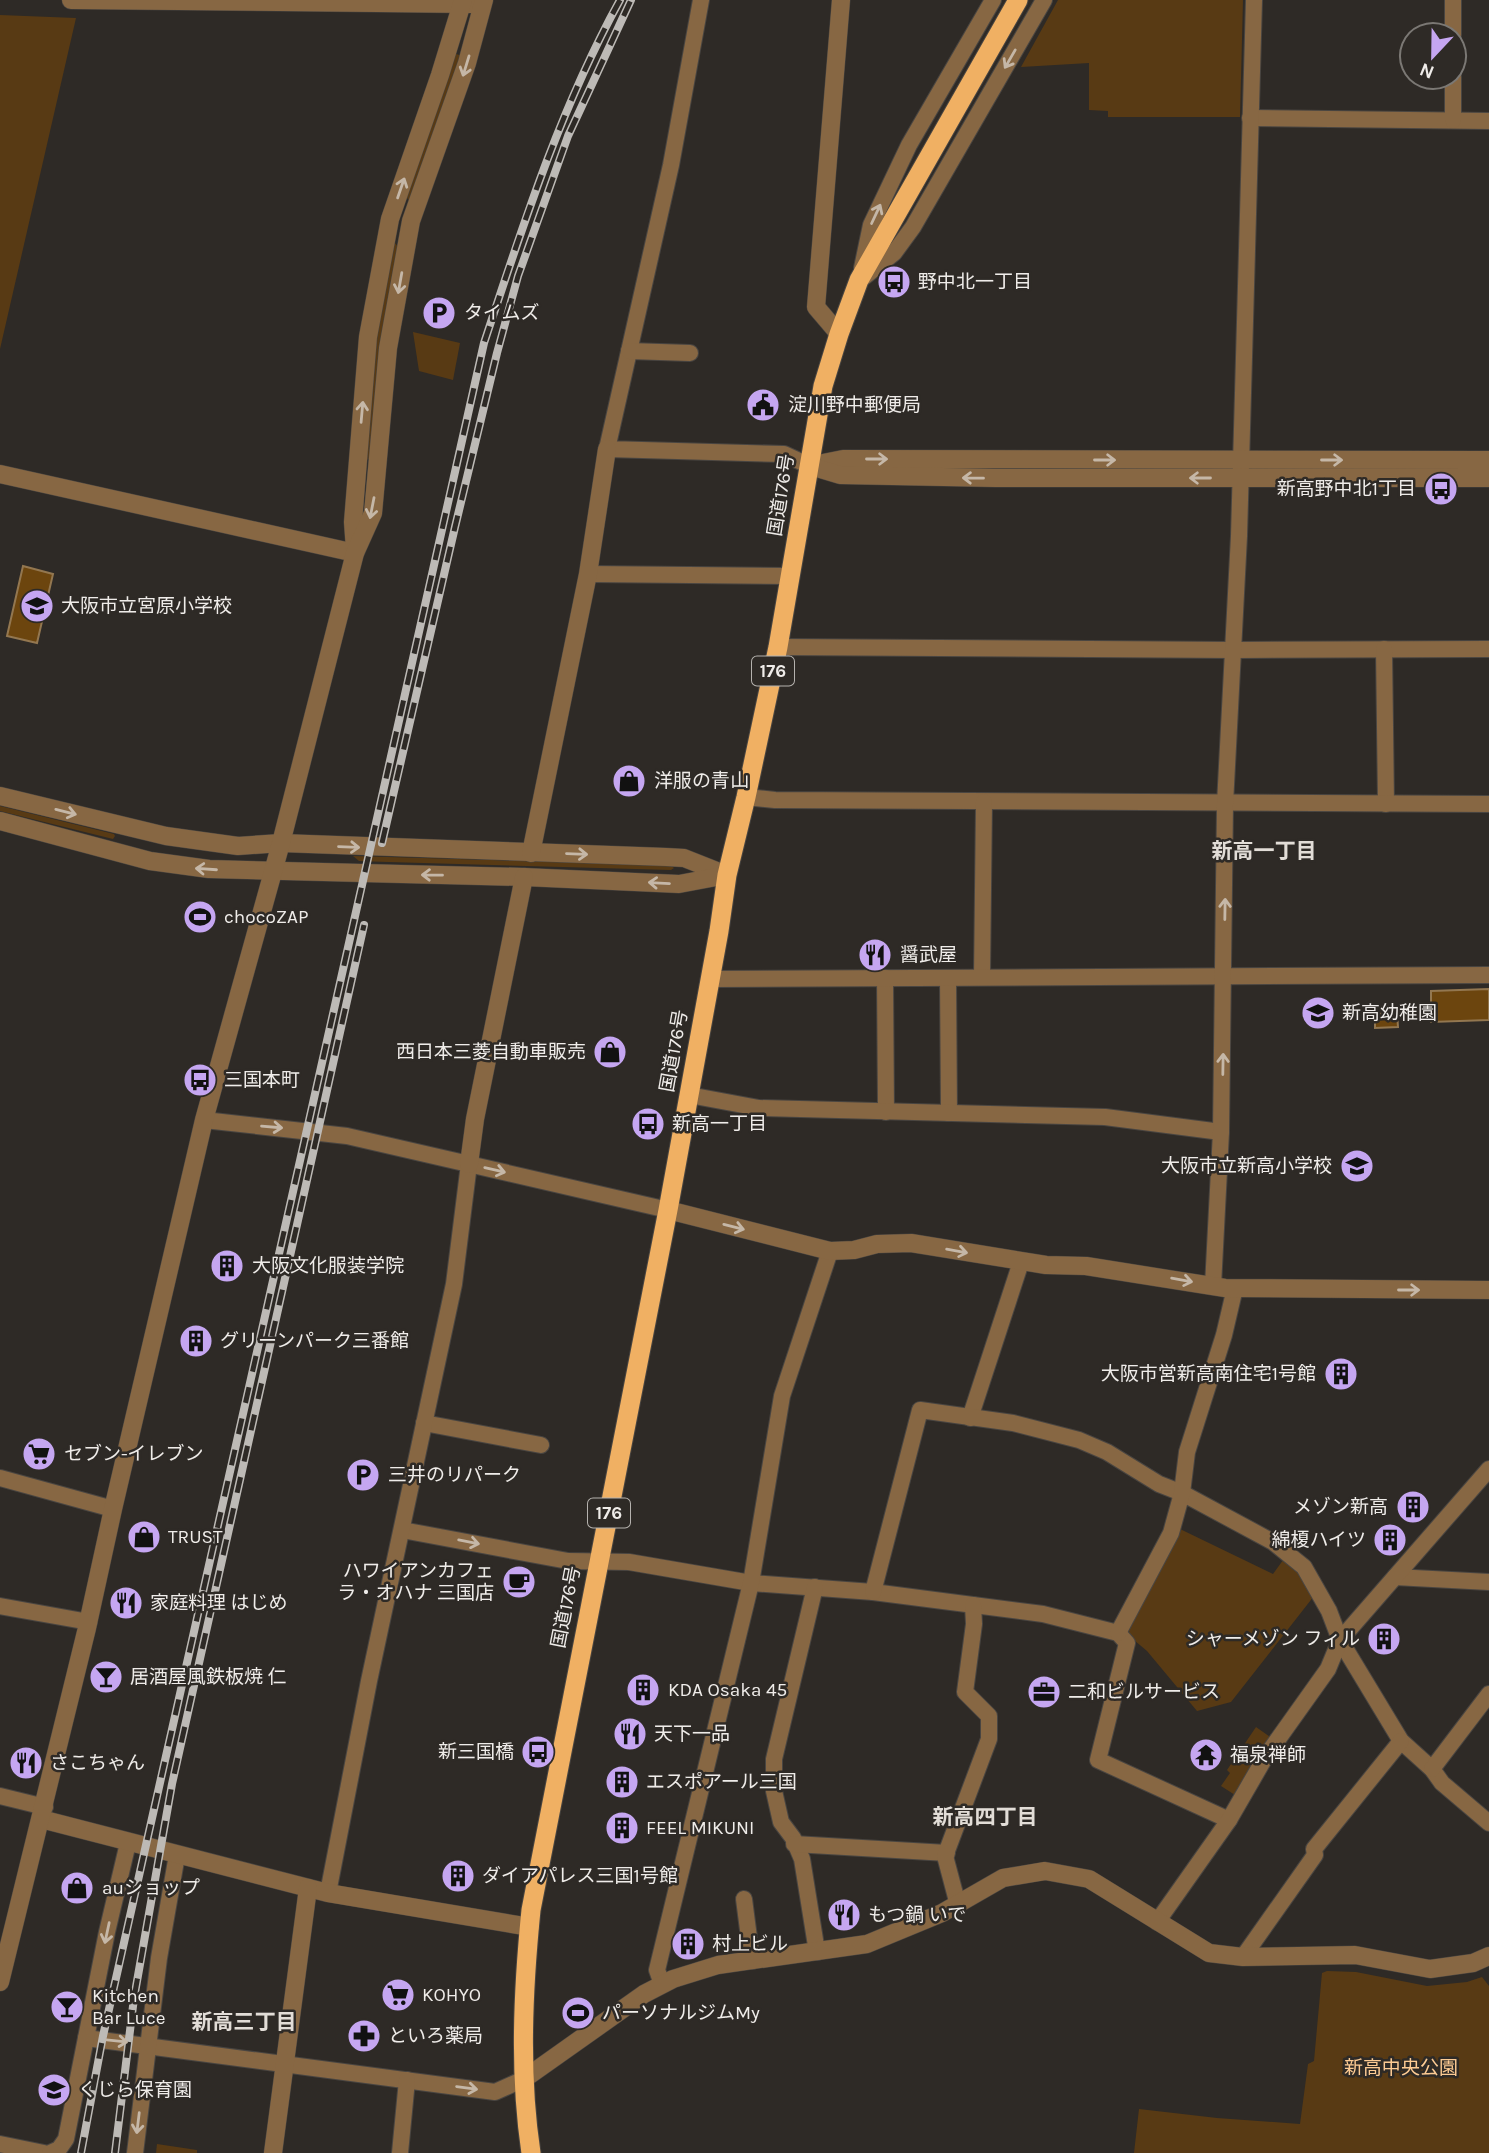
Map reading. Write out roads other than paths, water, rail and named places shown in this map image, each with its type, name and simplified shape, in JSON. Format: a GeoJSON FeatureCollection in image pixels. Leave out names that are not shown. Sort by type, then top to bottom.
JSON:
{"type":"FeatureCollection","features":[{"type":"Feature","properties":{"kind":"highway","name":"国道176号"},"geometry":{"type":"LineString","coordinates":[[531,2153],[524,2078],[526,1972],[530,1927],[598,1562],[668,1210],[727,875],[778,647],[823,386],[859,280],[1018,0]]}},
{"type":"Feature","properties":{"kind":"street"},"geometry":{"type":"LineString","coordinates":[[0,1982],[3,1959],[43,1813],[89,1622],[204,1120],[274,871],[355,553],[373,513],[388,348],[411,221],[467,64],[483,2],[71,0]]}},
{"type":"Feature","properties":{"kind":"street"},"geometry":{"type":"LineString","coordinates":[[531,853],[588,574],[607,449],[671,165],[701,0]]}},
{"type":"Feature","properties":{"kind":"street"},"geometry":{"type":"LineString","coordinates":[[839,334],[816,307],[841,0]]}},
{"type":"Feature","properties":{"kind":"street"},"geometry":{"type":"LineString","coordinates":[[859,280],[871,225],[909,145],[993,0]]}},
{"type":"Feature","properties":{"kind":"street"},"geometry":{"type":"LineString","coordinates":[[859,280],[894,253],[913,227],[1044,0]]}},
{"type":"Feature","properties":{"kind":"street"},"geometry":{"type":"LineString","coordinates":[[1213,1286],[1221,1132],[1226,804],[1235,650],[1254,0]]}},
{"type":"Feature","properties":{"kind":"street"},"geometry":{"type":"LineString","coordinates":[[1453,0],[1453,21]]}},
{"type":"Feature","properties":{"kind":"street"},"geometry":{"type":"LineString","coordinates":[[355,553],[353,522],[368,337],[390,219],[462,2]]}},
{"type":"Feature","properties":{"kind":"street"},"geometry":{"type":"LineString","coordinates":[[1453,91],[1453,120]]}},
{"type":"Feature","properties":{"kind":"street"},"geometry":{"type":"LineString","coordinates":[[1250,118],[1489,121]]}},
{"type":"Feature","properties":{"kind":"street"},"geometry":{"type":"LineString","coordinates":[[390,219],[411,221]]}},
{"type":"Feature","properties":{"kind":"street"},"geometry":{"type":"LineString","coordinates":[[629,351],[690,353]]}},
{"type":"Feature","properties":{"kind":"street"},"geometry":{"type":"LineString","coordinates":[[607,449],[784,454],[810,466],[840,475],[1489,478]]}},
{"type":"Feature","properties":{"kind":"street"},"geometry":{"type":"LineString","coordinates":[[810,466],[843,459],[1489,460]]}},
{"type":"Feature","properties":{"kind":"street"},"geometry":{"type":"LineString","coordinates":[[0,474],[355,553]]}},
{"type":"Feature","properties":{"kind":"street"},"geometry":{"type":"LineString","coordinates":[[588,574],[791,576]]}},
{"type":"Feature","properties":{"kind":"street"},"geometry":{"type":"LineString","coordinates":[[778,647],[1489,649]]}},
{"type":"Feature","properties":{"kind":"street"},"geometry":{"type":"LineString","coordinates":[[1384,649],[1386,804]]}},
{"type":"Feature","properties":{"kind":"street"},"geometry":{"type":"LineString","coordinates":[[0,796],[166,836],[238,846],[281,843],[684,858],[727,875]]}},
{"type":"Feature","properties":{"kind":"street"},"geometry":{"type":"LineString","coordinates":[[746,797],[775,800],[984,802],[1489,804]]}},
{"type":"Feature","properties":{"kind":"street"},"geometry":{"type":"LineString","coordinates":[[982,977],[984,802]]}},
{"type":"Feature","properties":{"kind":"street"},"geometry":{"type":"LineString","coordinates":[[0,821],[178,866],[679,884],[727,875]]}},
{"type":"Feature","properties":{"kind":"street"},"geometry":{"type":"LineString","coordinates":[[328,1893],[369,1681],[454,1284],[475,1119],[524,877]]}},
{"type":"Feature","properties":{"kind":"street"},"geometry":{"type":"LineString","coordinates":[[710,979],[1489,975]]}},
{"type":"Feature","properties":{"kind":"street"},"geometry":{"type":"LineString","coordinates":[[885,978],[887,1112]]}},
{"type":"Feature","properties":{"kind":"street"},"geometry":{"type":"LineString","coordinates":[[948,978],[949,1113]]}},
{"type":"Feature","properties":{"kind":"street"},"geometry":{"type":"LineString","coordinates":[[689,1095],[759,1108],[1105,1117],[1221,1132]]}},
{"type":"Feature","properties":{"kind":"street"},"geometry":{"type":"LineString","coordinates":[[204,1120],[347,1136],[668,1210],[830,1251],[854,1250],[877,1244],[911,1243],[1021,1262],[1086,1266],[1235,1288],[1489,1290]]}},
{"type":"Feature","properties":{"kind":"street"},"geometry":{"type":"LineString","coordinates":[[662,1984],[657,1970],[751,1583],[782,1396],[830,1251]]}},
{"type":"Feature","properties":{"kind":"street"},"geometry":{"type":"LineString","coordinates":[[970,1418],[1021,1262]]}},
{"type":"Feature","properties":{"kind":"street"},"geometry":{"type":"LineString","coordinates":[[1118,1633],[1171,1533],[1182,1493],[1187,1452],[1224,1335],[1235,1288]]}},
{"type":"Feature","properties":{"kind":"street"},"geometry":{"type":"LineString","coordinates":[[873,1592],[920,1410],[1013,1423],[1079,1440],[1107,1452],[1159,1484],[1182,1493],[1273,1542],[1304,1567],[1329,1611],[1340,1640],[1401,1741],[1489,1823]]}},
{"type":"Feature","properties":{"kind":"street"},"geometry":{"type":"LineString","coordinates":[[424,1423],[541,1445]]}},
{"type":"Feature","properties":{"kind":"street"},"geometry":{"type":"LineString","coordinates":[[1157,1922],[1229,1820],[1266,1756],[1328,1669],[1340,1640],[1489,1469]]}},
{"type":"Feature","properties":{"kind":"street"},"geometry":{"type":"LineString","coordinates":[[0,1478],[113,1508]]}},
{"type":"Feature","properties":{"kind":"street"},"geometry":{"type":"LineString","coordinates":[[402,1530],[568,1561],[629,1562],[751,1583],[873,1592],[1044,1614],[1118,1633],[1127,1643],[1098,1760],[1229,1820]]}},
{"type":"Feature","properties":{"kind":"street"},"geometry":{"type":"LineString","coordinates":[[1395,1577],[1489,1582]]}},
{"type":"Feature","properties":{"kind":"street"},"geometry":{"type":"LineString","coordinates":[[815,1587],[774,1759],[774,1791],[781,1822],[802,1859],[817,1952]]}},
{"type":"Feature","properties":{"kind":"street"},"geometry":{"type":"LineString","coordinates":[[958,1905],[945,1856],[989,1739],[989,1716],[965,1692],[974,1625],[973,1605]]}},
{"type":"Feature","properties":{"kind":"street"},"geometry":{"type":"LineString","coordinates":[[0,1606],[89,1622]]}},
{"type":"Feature","properties":{"kind":"street"},"geometry":{"type":"LineString","coordinates":[[1432,1769],[1489,1694]]}},
{"type":"Feature","properties":{"kind":"street"},"geometry":{"type":"LineString","coordinates":[[1243,1957],[1315,1854],[1314,1849],[1401,1741]]}},
{"type":"Feature","properties":{"kind":"street"},"geometry":{"type":"LineString","coordinates":[[0,1796],[128,1843],[328,1893],[530,1927]]}},
{"type":"Feature","properties":{"kind":"street"},"geometry":{"type":"LineString","coordinates":[[0,2144],[47,2153],[59,2149],[66,2139],[128,1843]]}},
{"type":"Feature","properties":{"kind":"street"},"geometry":{"type":"LineString","coordinates":[[794,1844],[947,1853]]}},
{"type":"Feature","properties":{"kind":"street"},"geometry":{"type":"LineString","coordinates":[[135,2153],[159,1958],[177,1855]]}},
{"type":"Feature","properties":{"kind":"street"},"geometry":{"type":"LineString","coordinates":[[86,2038],[495,2092],[524,2078],[662,1984],[706,1968],[878,1941],[958,1905],[1003,1878],[1045,1871],[1089,1879],[1209,1953],[1243,1957],[1355,1955],[1430,1969],[1473,1963],[1489,1956]]}},
{"type":"Feature","properties":{"kind":"street"},"geometry":{"type":"LineString","coordinates":[[273,2153],[308,1888]]}},
{"type":"Feature","properties":{"kind":"street"},"geometry":{"type":"LineString","coordinates":[[744,1899],[752,1961]]}},
{"type":"Feature","properties":{"kind":"street"},"geometry":{"type":"LineString","coordinates":[[400,2153],[408,2080]]}},
{"type":"Feature","properties":{"kind":"railway"},"geometry":{"type":"LineString","coordinates":[[81,2153],[103,2036],[484,343],[528,211],[561,125],[620,0]]}},
{"type":"Feature","properties":{"kind":"railway"},"geometry":{"type":"LineString","coordinates":[[382,843],[455,527],[518,276],[568,136],[631,0]]}},
{"type":"Feature","properties":{"kind":"railway"},"geometry":{"type":"LineString","coordinates":[[115,2153],[134,1998],[172,1784],[364,925]]}},
{"type":"Feature","properties":{"kind":"place","name":"野中北一丁目"},"geometry":{"type":"Point","coordinates":[894,282]}},
{"type":"Feature","properties":{"kind":"place","name":"タイムズ"},"geometry":{"type":"Point","coordinates":[439,313]}},
{"type":"Feature","properties":{"kind":"place","name":"淀川野中郵便局"},"geometry":{"type":"Point","coordinates":[763,405]}},
{"type":"Feature","properties":{"kind":"place","name":"新高野中北1丁目"},"geometry":{"type":"Point","coordinates":[1441,489]}},
{"type":"Feature","properties":{"kind":"place","name":"大阪市立宮原小学校"},"geometry":{"type":"Point","coordinates":[37,606]}},
{"type":"Feature","properties":{"kind":"place","name":"洋服の青山"},"geometry":{"type":"Point","coordinates":[629,781]}},
{"type":"Feature","properties":{"kind":"place","name":"chocoZAP"},"geometry":{"type":"Point","coordinates":[200,917]}},
{"type":"Feature","properties":{"kind":"place","name":"醤武屋"},"geometry":{"type":"Point","coordinates":[875,955]}},
{"type":"Feature","properties":{"kind":"place","name":"新高幼稚園"},"geometry":{"type":"Point","coordinates":[1318,1013]}},
{"type":"Feature","properties":{"kind":"place","name":"西日本三菱自動車販売"},"geometry":{"type":"Point","coordinates":[610,1052]}},
{"type":"Feature","properties":{"kind":"place","name":"三国本町"},"geometry":{"type":"Point","coordinates":[200,1080]}},
{"type":"Feature","properties":{"kind":"place","name":"新高一丁目"},"geometry":{"type":"Point","coordinates":[648,1124]}},
{"type":"Feature","properties":{"kind":"place","name":"大阪市立新高小学校"},"geometry":{"type":"Point","coordinates":[1357,1166]}},
{"type":"Feature","properties":{"kind":"place","name":"大阪文化服装学院"},"geometry":{"type":"Point","coordinates":[227,1266]}},
{"type":"Feature","properties":{"kind":"place","name":"グリーンパーク三番館"},"geometry":{"type":"Point","coordinates":[196,1341]}},
{"type":"Feature","properties":{"kind":"place","name":"大阪市営新高南住宅1号館"},"geometry":{"type":"Point","coordinates":[1341,1374]}},
{"type":"Feature","properties":{"kind":"place","name":"セブン-イレブン"},"geometry":{"type":"Point","coordinates":[39,1454]}},
{"type":"Feature","properties":{"kind":"place","name":"三井のリパーク"},"geometry":{"type":"Point","coordinates":[363,1475]}},
{"type":"Feature","properties":{"kind":"place","name":"メゾン新高"},"geometry":{"type":"Point","coordinates":[1413,1507]}},
{"type":"Feature","properties":{"kind":"place","name":"TRUST"},"geometry":{"type":"Point","coordinates":[144,1537]}},
{"type":"Feature","properties":{"kind":"place","name":"綿榎ハイツ"},"geometry":{"type":"Point","coordinates":[1390,1540]}},
{"type":"Feature","properties":{"kind":"place","name":"ハワイアンカフェ ラ・オハナ 三国店"},"geometry":{"type":"Point","coordinates":[519,1582]}},
{"type":"Feature","properties":{"kind":"place","name":"家庭料理 はじめ"},"geometry":{"type":"Point","coordinates":[126,1603]}},
{"type":"Feature","properties":{"kind":"place","name":"シャーメゾン フィル"},"geometry":{"type":"Point","coordinates":[1384,1639]}},
{"type":"Feature","properties":{"kind":"place","name":"居酒屋風鉄板焼 仁"},"geometry":{"type":"Point","coordinates":[106,1677]}},
{"type":"Feature","properties":{"kind":"place","name":"KDA Osaka 45"},"geometry":{"type":"Point","coordinates":[643,1690]}},
{"type":"Feature","properties":{"kind":"place","name":"二和ビルサービス"},"geometry":{"type":"Point","coordinates":[1044,1692]}},
{"type":"Feature","properties":{"kind":"place","name":"天下一品"},"geometry":{"type":"Point","coordinates":[630,1734]}},
{"type":"Feature","properties":{"kind":"place","name":"新三国橋"},"geometry":{"type":"Point","coordinates":[538,1752]}},
{"type":"Feature","properties":{"kind":"place","name":"福泉禅師"},"geometry":{"type":"Point","coordinates":[1206,1755]}},
{"type":"Feature","properties":{"kind":"place","name":"さこちゃん"},"geometry":{"type":"Point","coordinates":[26,1763]}},
{"type":"Feature","properties":{"kind":"place","name":"エスポアール三国"},"geometry":{"type":"Point","coordinates":[622,1782]}},
{"type":"Feature","properties":{"kind":"place","name":"FEEL MIKUNI"},"geometry":{"type":"Point","coordinates":[622,1828]}},
{"type":"Feature","properties":{"kind":"place","name":"ダイアパレス三国1号館"},"geometry":{"type":"Point","coordinates":[458,1876]}},
{"type":"Feature","properties":{"kind":"place","name":"auショップ"},"geometry":{"type":"Point","coordinates":[77,1888]}},
{"type":"Feature","properties":{"kind":"place","name":"もつ鍋 いで"},"geometry":{"type":"Point","coordinates":[844,1915]}},
{"type":"Feature","properties":{"kind":"place","name":"村上ビル"},"geometry":{"type":"Point","coordinates":[688,1944]}},
{"type":"Feature","properties":{"kind":"place","name":"KOHYO"},"geometry":{"type":"Point","coordinates":[398,1995]}},
{"type":"Feature","properties":{"kind":"place","name":"Kitchen Bar Luce"},"geometry":{"type":"Point","coordinates":[67,2007]}},
{"type":"Feature","properties":{"kind":"place","name":"パーソナルジムMy"},"geometry":{"type":"Point","coordinates":[578,2013]}},
{"type":"Feature","properties":{"kind":"place","name":"といろ薬局"},"geometry":{"type":"Point","coordinates":[364,2036]}},
{"type":"Feature","properties":{"kind":"place","name":"くじら保育園"},"geometry":{"type":"Point","coordinates":[54,2090]}},
{"type":"Feature","properties":{"kind":"district","name":"新高一丁目"},"geometry":{"type":"Point","coordinates":[1264,851]}},
{"type":"Feature","properties":{"kind":"district","name":"新高四丁目"},"geometry":{"type":"Point","coordinates":[985,1817]}},
{"type":"Feature","properties":{"kind":"district","name":"新高三丁目"},"geometry":{"type":"Point","coordinates":[244,2022]}},
{"type":"Feature","properties":{"kind":"park label","name":"新高中央公園"},"geometry":{"type":"Point","coordinates":[1401,2068]}}]}
